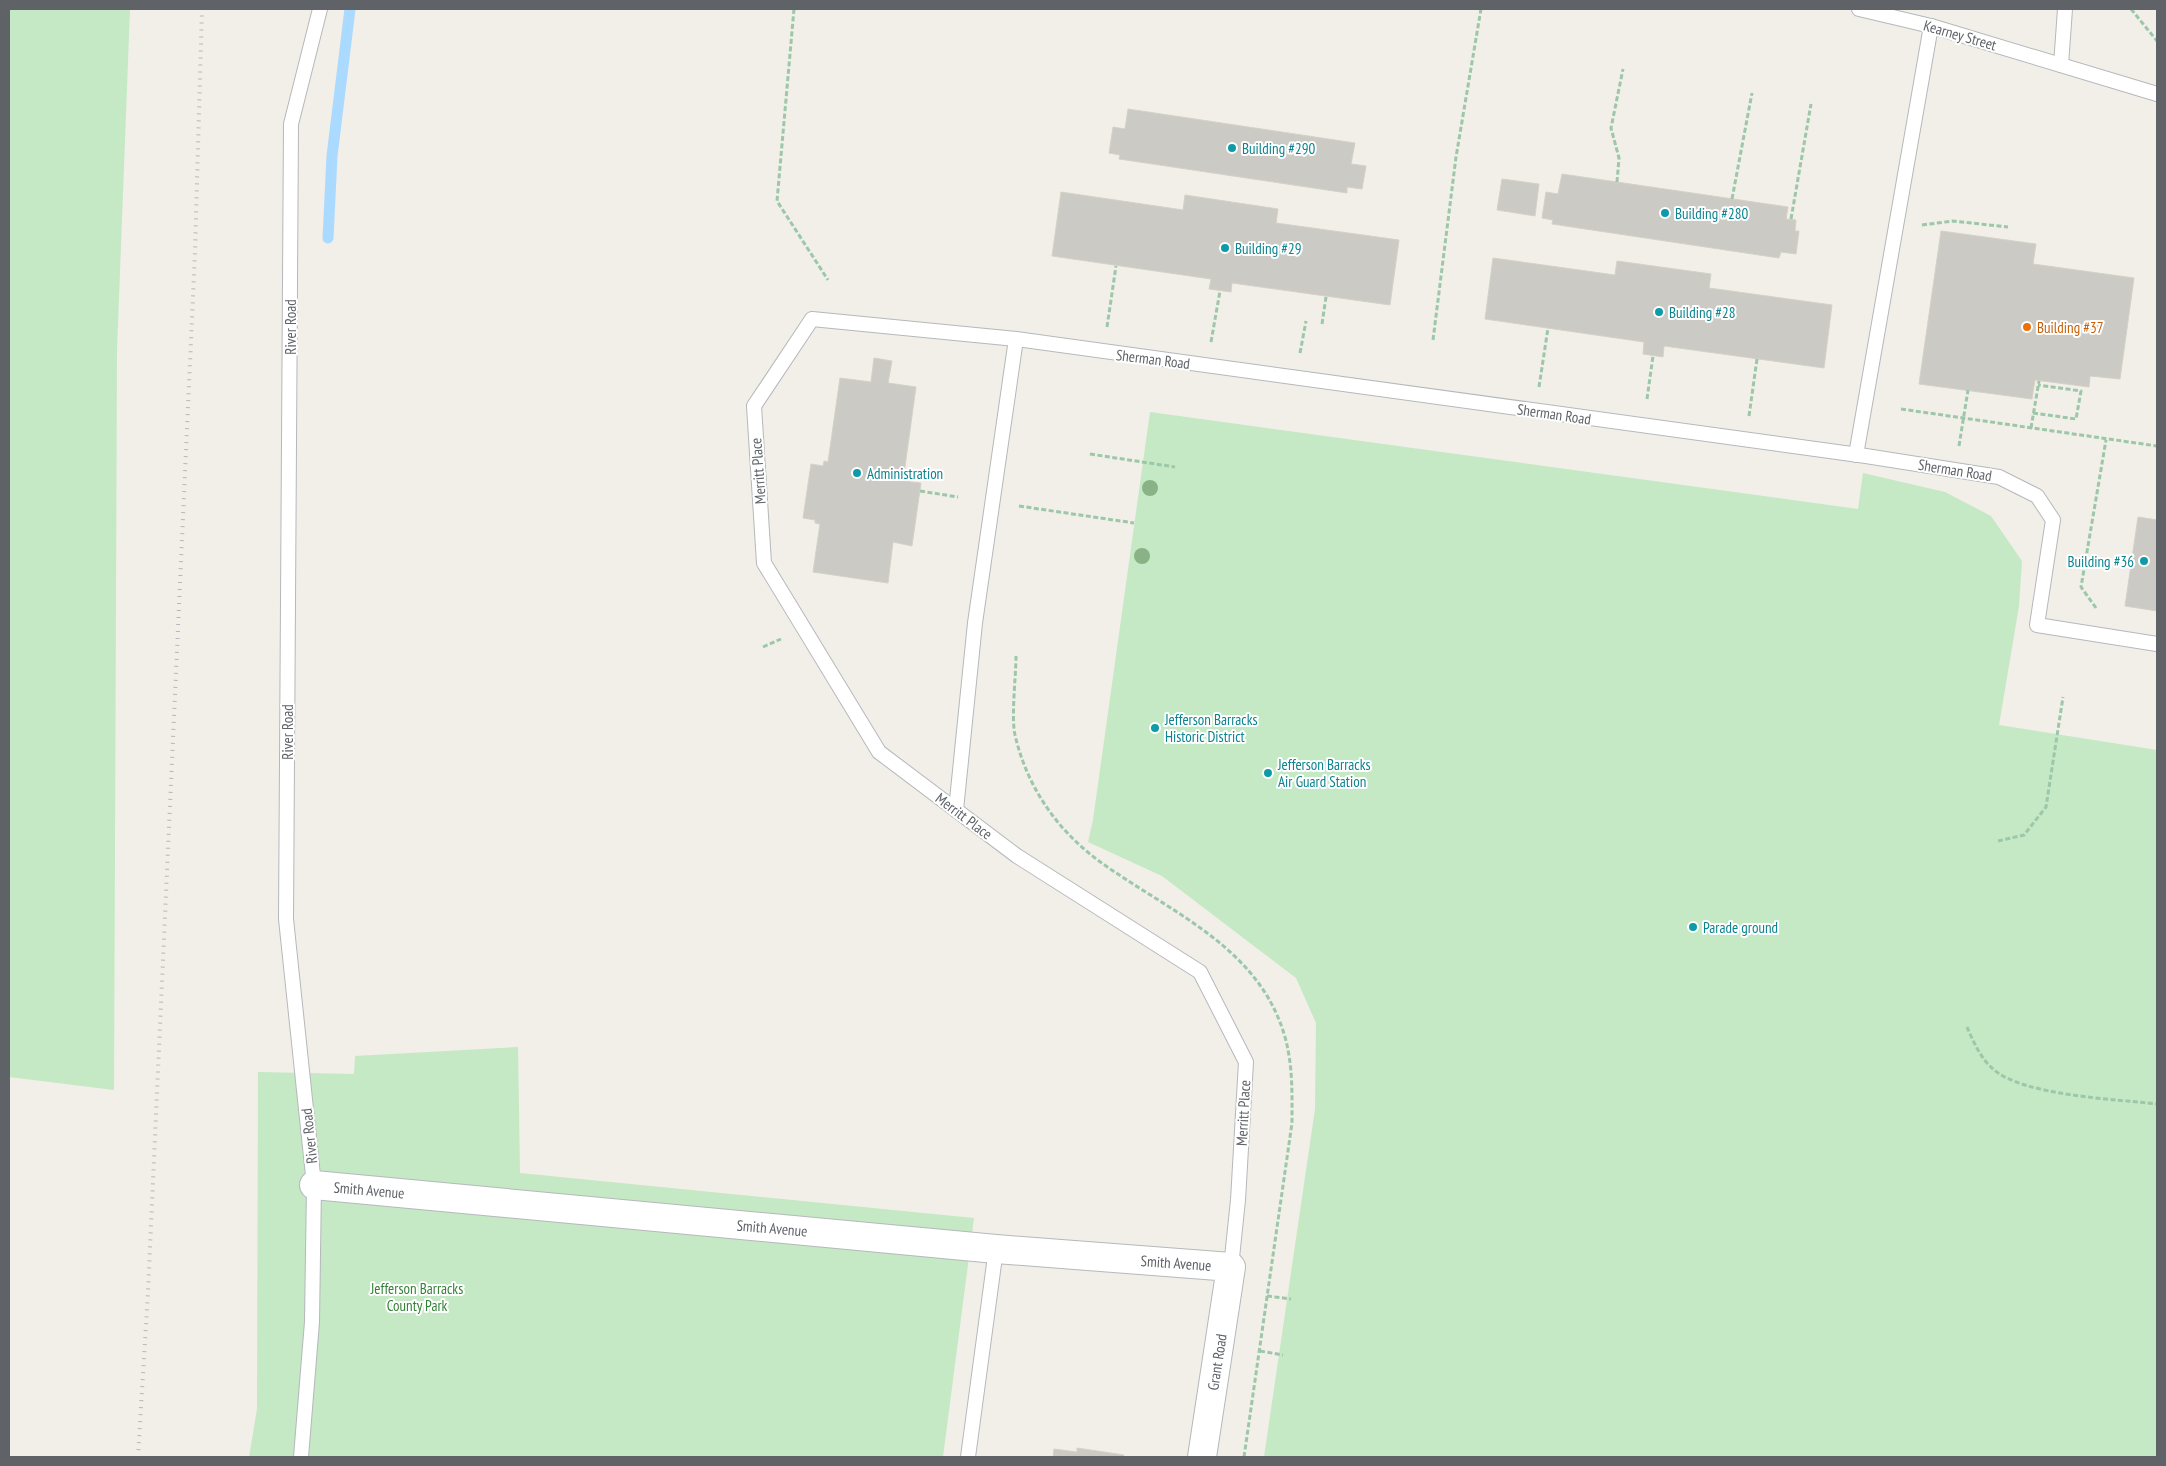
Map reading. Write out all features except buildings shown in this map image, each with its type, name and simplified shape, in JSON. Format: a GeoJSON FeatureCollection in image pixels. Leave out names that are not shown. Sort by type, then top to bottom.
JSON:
{"type":"FeatureCollection","features":[{"type":"Feature","properties":{"kind":"street","name":"Smith Avenue"},"geometry":{"type":"LineString","coordinates":[[314,1185],[996,1249],[1232,1268]]}},
{"type":"Feature","properties":{"kind":"street","name":"Grant Road"},"geometry":{"type":"LineString","coordinates":[[1202,1457],[1232,1268]]}},
{"type":"Feature","properties":{"kind":"lane","name":"River Road"},"geometry":{"type":"LineString","coordinates":[[301,1457],[312,1322],[314,1185],[286,919],[291,124],[320,9]]}},
{"type":"Feature","properties":{"kind":"lane","name":"Kearney Street"},"geometry":{"type":"LineString","coordinates":[[1859,9],[1931,26],[2157,94]]}},
{"type":"Feature","properties":{"kind":"lane"},"geometry":{"type":"LineString","coordinates":[[2061,65],[2065,9]]}},
{"type":"Feature","properties":{"kind":"lane"},"geometry":{"type":"LineString","coordinates":[[1856,455],[1931,26]]}},
{"type":"Feature","properties":{"kind":"lane","name":"Sherman Road"},"geometry":{"type":"LineString","coordinates":[[812,319],[1016,339],[1102,353],[1856,455],[1999,477],[2037,496],[2053,520],[2037,625],[2157,644]]}},
{"type":"Feature","properties":{"kind":"lane","name":"Merritt Place"},"geometry":{"type":"LineString","coordinates":[[812,319],[754,406],[764,563],[879,752],[1017,856],[1200,972],[1246,1062],[1232,1268]]}},
{"type":"Feature","properties":{"kind":"lane"},"geometry":{"type":"LineString","coordinates":[[956,810],[975,623],[1002,424],[1016,339]]}},
{"type":"Feature","properties":{"kind":"lane"},"geometry":{"type":"LineString","coordinates":[[968,1457],[996,1249]]}},
{"type":"Feature","properties":{"kind":"path"},"geometry":{"type":"LineString","coordinates":[[794,9],[776,201],[828,280]]}},
{"type":"Feature","properties":{"kind":"path"},"geometry":{"type":"LineString","coordinates":[[1433,340],[1456,157],[1482,9]]}},
{"type":"Feature","properties":{"kind":"path"},"geometry":{"type":"LineString","coordinates":[[2131,9],[2157,40]]}},
{"type":"Feature","properties":{"kind":"path"},"geometry":{"type":"LineString","coordinates":[[1617,182],[1619,158],[1611,128],[1623,69]]}},
{"type":"Feature","properties":{"kind":"path"},"geometry":{"type":"LineString","coordinates":[[1732,199],[1752,93]]}},
{"type":"Feature","properties":{"kind":"path"},"geometry":{"type":"LineString","coordinates":[[1791,219],[1811,104]]}},
{"type":"Feature","properties":{"kind":"path"},"geometry":{"type":"LineString","coordinates":[[1895,230],[1953,221],[2008,227]]}},
{"type":"Feature","properties":{"kind":"path"},"geometry":{"type":"LineString","coordinates":[[1102,353],[1116,266]]}},
{"type":"Feature","properties":{"kind":"path"},"geometry":{"type":"LineString","coordinates":[[1208,366],[1220,291]]}},
{"type":"Feature","properties":{"kind":"path"},"geometry":{"type":"LineString","coordinates":[[1322,324],[1326,296]]}},
{"type":"Feature","properties":{"kind":"path"},"geometry":{"type":"LineString","coordinates":[[1536,411],[1548,328]]}},
{"type":"Feature","properties":{"kind":"path"},"geometry":{"type":"LineString","coordinates":[[1650,373],[1653,356]]}},
{"type":"Feature","properties":{"kind":"path"},"geometry":{"type":"LineString","coordinates":[[1745,440],[1757,359]]}},
{"type":"Feature","properties":{"kind":"path"},"geometry":{"type":"LineString","coordinates":[[2031,428],[2039,383],[2081,391],[2076,419],[2034,413]]}},
{"type":"Feature","properties":{"kind":"path"},"geometry":{"type":"LineString","coordinates":[[1955,470],[1968,390]]}},
{"type":"Feature","properties":{"kind":"path"},"geometry":{"type":"LineString","coordinates":[[1901,409],[2157,446]]}},
{"type":"Feature","properties":{"kind":"path"},"geometry":{"type":"LineString","coordinates":[[2101,614],[2082,587],[2106,440]]}},
{"type":"Feature","properties":{"kind":"path"},"geometry":{"type":"LineString","coordinates":[[1090,454],[1175,467]]}},
{"type":"Feature","properties":{"kind":"path"},"geometry":{"type":"LineString","coordinates":[[920,491],[958,497]]}},
{"type":"Feature","properties":{"kind":"path"},"geometry":{"type":"LineString","coordinates":[[1019,506],[1134,523]]}},
{"type":"Feature","properties":{"kind":"path"},"geometry":{"type":"LineString","coordinates":[[763,647],[784,637]]}},
{"type":"Feature","properties":{"kind":"path"},"geometry":{"type":"LineString","coordinates":[[1016,656],[1014,733],[1037,796],[1064,830],[1099,861],[1209,934],[1248,968],[1272,1004],[1285,1036],[1292,1071],[1292,1124],[1244,1457]]}},
{"type":"Feature","properties":{"kind":"path"},"geometry":{"type":"LineString","coordinates":[[1998,842],[2024,835],[2046,807],[2063,697]]}},
{"type":"Feature","properties":{"kind":"path"},"geometry":{"type":"LineString","coordinates":[[1967,1027],[1973,1041],[1993,1069],[2019,1084],[2052,1092],[2157,1104]]}},
{"type":"Feature","properties":{"kind":"path"},"geometry":{"type":"LineString","coordinates":[[1267,1296],[1291,1299]]}},
{"type":"Feature","properties":{"kind":"path"},"geometry":{"type":"LineString","coordinates":[[1260,1351],[1283,1355]]}},
{"type":"Feature","properties":{"kind":"green space"},"geometry":{"type":"Polygon","coordinates":[[[9,9],[130,9],[117,350],[114,1090],[9,1077],[9,9]]]}},
{"type":"Feature","properties":{"kind":"green space","name":"Parade ground"},"geometry":{"type":"Polygon","coordinates":[[[1150,412],[1858,509],[1863,473],[1945,492],[1991,516],[2022,561],[2019,606],[1999,725],[2157,750],[2157,1457],[1264,1457],[1315,1109],[1316,1023],[1296,978],[1162,876],[1088,842],[1093,820],[1150,412]]]}},
{"type":"Feature","properties":{"kind":"green space","name":"Jefferson Barracks County Park"},"geometry":{"type":"Polygon","coordinates":[[[518,1047],[520,1173],[974,1218],[943,1457],[249,1457],[257,1409],[258,1072],[354,1074],[355,1056],[518,1047]]]}},
{"type":"Feature","properties":{"kind":"waterway"},"geometry":{"type":"LineString","coordinates":[[328,238],[332,156],[350,9]]}},
{"type":"Feature","properties":{"kind":"railway"},"geometry":{"type":"LineString","coordinates":[[138,1457],[148,1292],[195,252],[202,9]]}},
{"type":"Feature","properties":{"kind":"place","name":"Building #290"},"geometry":{"type":"Point","coordinates":[1232,148]}},
{"type":"Feature","properties":{"kind":"place","name":"Building #280"},"geometry":{"type":"Point","coordinates":[1665,213]}},
{"type":"Feature","properties":{"kind":"place","name":"Building #29"},"geometry":{"type":"Point","coordinates":[1225,248]}},
{"type":"Feature","properties":{"kind":"place","name":"Building #28"},"geometry":{"type":"Point","coordinates":[1659,312]}},
{"type":"Feature","properties":{"kind":"place","name":"Building #37"},"geometry":{"type":"Point","coordinates":[2027,327]}},
{"type":"Feature","properties":{"kind":"place","name":"Administration"},"geometry":{"type":"Point","coordinates":[857,473]}},
{"type":"Feature","properties":{"kind":"place","name":"Building #36"},"geometry":{"type":"Point","coordinates":[2144,561]}},
{"type":"Feature","properties":{"kind":"place","name":"Jefferson Barracks Historic District"},"geometry":{"type":"Point","coordinates":[1155,728]}},
{"type":"Feature","properties":{"kind":"place","name":"Jefferson Barracks Air Guard Station"},"geometry":{"type":"Point","coordinates":[1268,773]}},
{"type":"Feature","properties":{"kind":"place","name":"Parade ground"},"geometry":{"type":"Point","coordinates":[1693,927]}}]}
